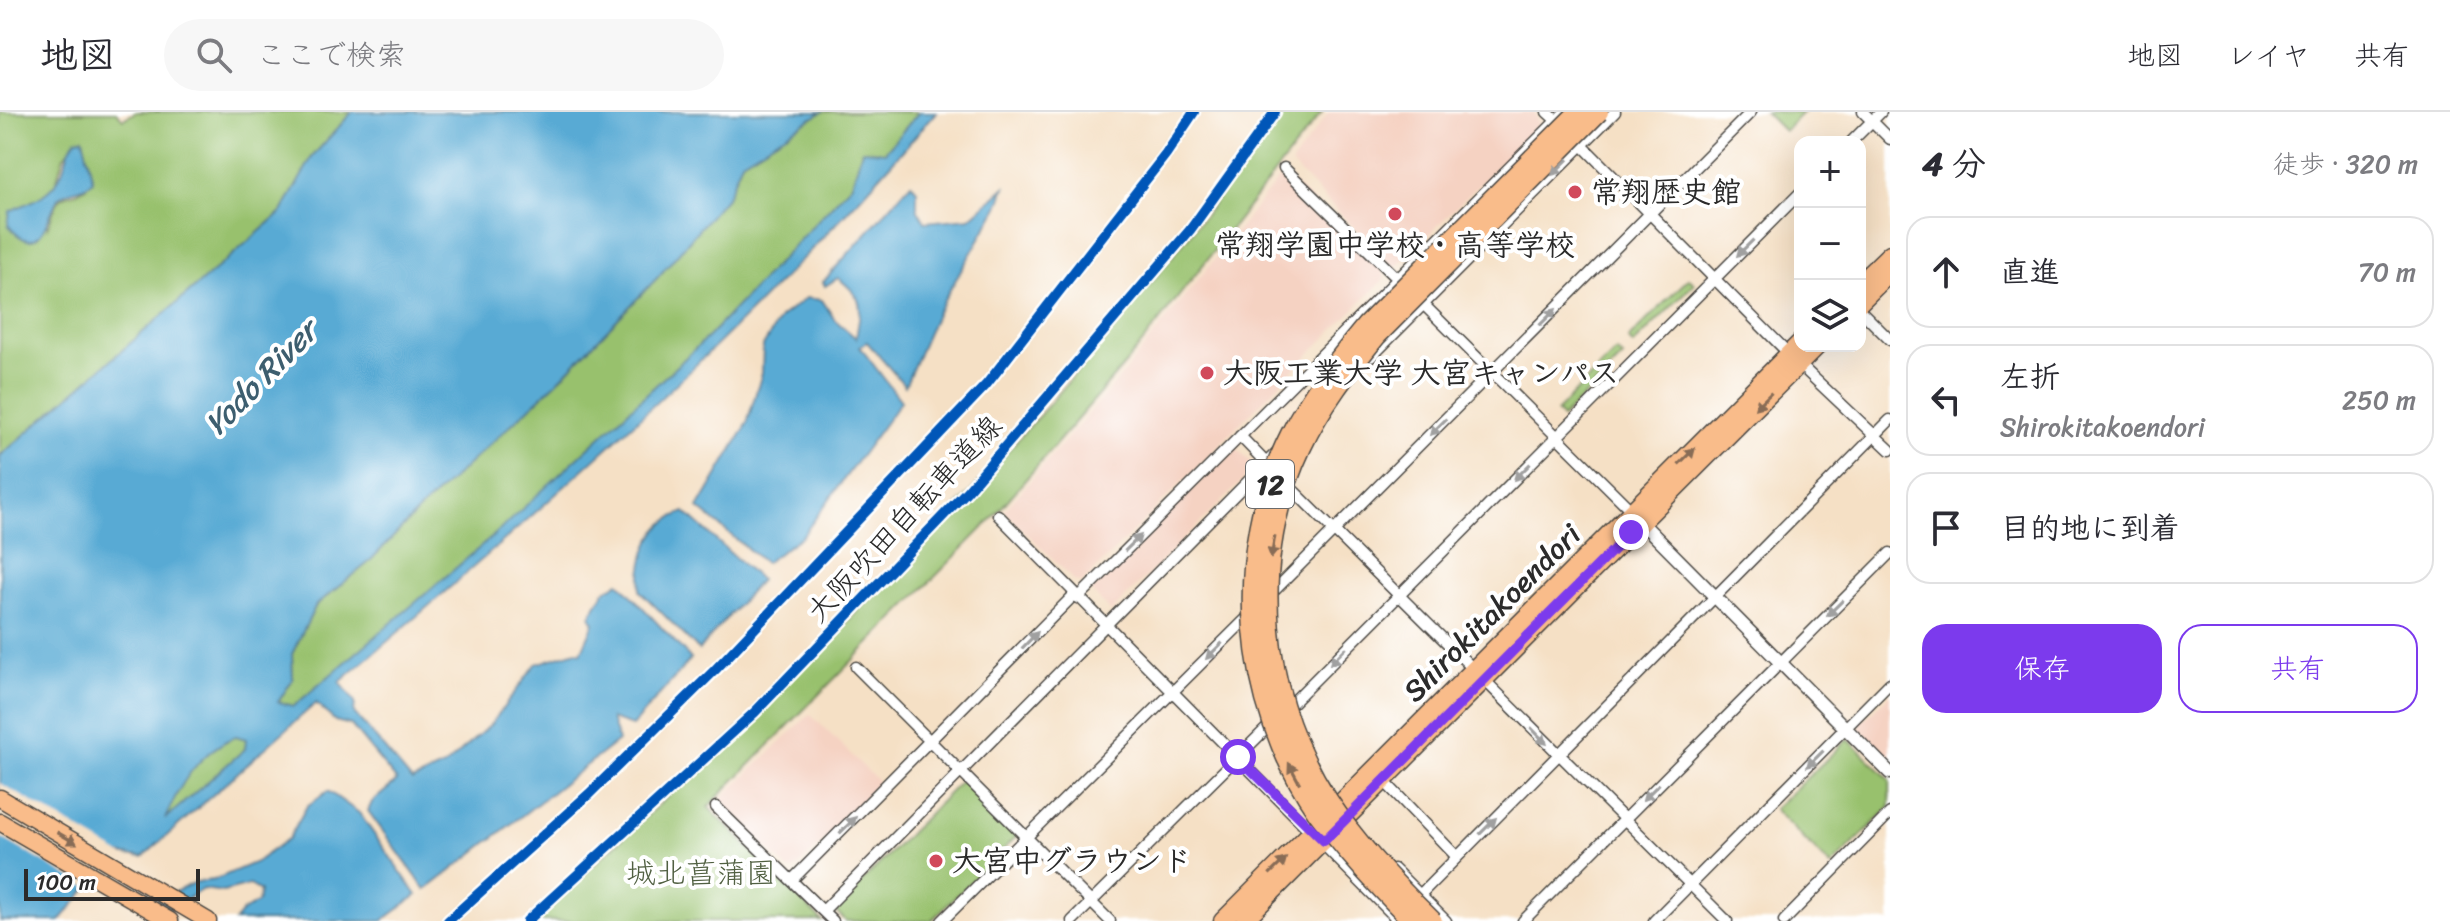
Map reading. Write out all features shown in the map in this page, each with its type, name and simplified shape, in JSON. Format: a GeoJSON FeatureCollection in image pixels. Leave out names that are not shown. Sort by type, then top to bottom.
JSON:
{"type":"FeatureCollection","features":[{"type":"Feature","properties":{"kind":"highway","name":"12"},"geometry":{"type":"LineString","coordinates":[[1400,920],[1326,825],[1280,745],[1265,700],[1254,638],[1252,575],[1259,525],[1288,437],[1334,363],[1366,325],[1578,112]]}},
{"type":"Feature","properties":{"kind":"highway"},"geometry":{"type":"LineString","coordinates":[[1433,921],[1374,860],[1338,814],[1312,771],[1288,719],[1272,656],[1268,611],[1276,527],[1303,445],[1346,375],[1386,327],[1599,112]]}},
{"type":"Feature","properties":{"kind":"main road"},"geometry":{"type":"LineString","coordinates":[[1862,280],[1890,253]]}},
{"type":"Feature","properties":{"kind":"main road"},"geometry":{"type":"LineString","coordinates":[[1866,297],[1890,273]]}},
{"type":"Feature","properties":{"kind":"main road","name":"Shirokitakoendori"},"geometry":{"type":"LineString","coordinates":[[1222,921],[1318,836],[1796,353]]}},
{"type":"Feature","properties":{"kind":"main road","name":"Shirokitakoendori"},"geometry":{"type":"LineString","coordinates":[[1244,921],[1318,836],[1346,818],[1384,781],[1479,676]]}},
{"type":"Feature","properties":{"kind":"main road"},"geometry":{"type":"LineString","coordinates":[[0,798],[208,921]]}},
{"type":"Feature","properties":{"kind":"main road"},"geometry":{"type":"LineString","coordinates":[[0,822],[170,921]]}},
{"type":"Feature","properties":{"kind":"street"},"geometry":{"type":"LineString","coordinates":[[1547,112],[1714,279],[1796,353],[1890,450]]}},
{"type":"Feature","properties":{"kind":"street"},"geometry":{"type":"LineString","coordinates":[[792,880],[1565,112]]}},
{"type":"Feature","properties":{"kind":"street"},"geometry":{"type":"LineString","coordinates":[[823,911],[1104,624],[1615,112]]}},
{"type":"Feature","properties":{"kind":"street"},"geometry":{"type":"LineString","coordinates":[[942,921],[1751,112]]}},
{"type":"Feature","properties":{"kind":"street"},"geometry":{"type":"LineString","coordinates":[[1863,112],[1890,139]]}},
{"type":"Feature","properties":{"kind":"street"},"geometry":{"type":"LineString","coordinates":[[1857,136],[1881,112]]}},
{"type":"Feature","properties":{"kind":"street"},"geometry":{"type":"LineString","coordinates":[[1284,168],[1493,372],[1890,773]]}},
{"type":"Feature","properties":{"kind":"street"},"geometry":{"type":"LineString","coordinates":[[1072,921],[1794,199]]}},
{"type":"Feature","properties":{"kind":"street"},"geometry":{"type":"LineString","coordinates":[[1866,316],[1890,340]]}},
{"type":"Feature","properties":{"kind":"street"},"geometry":{"type":"LineString","coordinates":[[998,515],[1400,920],[1419,895],[1890,420]]}},
{"type":"Feature","properties":{"kind":"street"},"geometry":{"type":"LineString","coordinates":[[1240,436],[1727,921]]}},
{"type":"Feature","properties":{"kind":"street"},"geometry":{"type":"LineString","coordinates":[[1523,921],[1890,553]]}},
{"type":"Feature","properties":{"kind":"street"},"geometry":{"type":"LineString","coordinates":[[856,667],[1110,921]]}},
{"type":"Feature","properties":{"kind":"street"},"geometry":{"type":"LineString","coordinates":[[1654,921],[1890,683]]}},
{"type":"Feature","properties":{"kind":"street"},"geometry":{"type":"LineString","coordinates":[[1384,781],[1457,857]]}},
{"type":"Feature","properties":{"kind":"street"},"geometry":{"type":"LineString","coordinates":[[716,807],[833,921]]}},
{"type":"Feature","properties":{"kind":"street"},"geometry":{"type":"LineString","coordinates":[[1784,921],[1890,813]]}},
{"type":"Feature","properties":{"kind":"street"},"geometry":{"type":"LineString","coordinates":[[1346,818],[1446,921]]}},
{"type":"Feature","properties":{"kind":"shaded area","name":"常翔学園中学校・高等学校"},"geometry":{"type":"Polygon","coordinates":[[[1329,112],[1534,112],[1539,125],[1397,266],[1391,265],[1291,164],[1329,112]]]}},
{"type":"Feature","properties":{"kind":"shaded area","name":"大阪工業大学 大宮キャンパス"},"geometry":{"type":"Polygon","coordinates":[[[1283,173],[1381,268],[1385,278],[1082,583],[1075,581],[1004,511],[1118,380],[1283,173]]]}},
{"type":"Feature","properties":{"kind":"shaded area","name":"大阪工業大学 大宮キャンパス"},"geometry":{"type":"Polygon","coordinates":[[[1235,447],[1256,467],[1111,612],[1091,591],[1235,447]]]}},
{"type":"Feature","properties":{"kind":"shaded area"},"geometry":{"type":"Polygon","coordinates":[[[1890,694],[1890,761],[1860,731],[1860,724],[1890,694]]]}},
{"type":"Feature","properties":{"kind":"shaded area"},"geometry":{"type":"Polygon","coordinates":[[[810,714],[881,784],[795,869],[789,870],[721,802],[810,714]]]}},
{"type":"Feature","properties":{"kind":"green space"},"geometry":{"type":"Polygon","coordinates":[[[0,112],[116,112],[123,119],[136,112],[352,112],[312,157],[282,212],[0,456],[0,112]],[[83,138],[64,156],[55,185],[40,198],[48,227],[62,198],[92,181],[83,138]]]}},
{"type":"Feature","properties":{"kind":"green space"},"geometry":{"type":"Polygon","coordinates":[[[822,112],[919,112],[885,152],[862,150],[852,184],[710,335],[491,539],[294,706],[278,702],[293,679],[292,654],[316,605],[368,563],[419,510],[556,383],[658,277],[728,195],[742,161],[822,112]]]}},
{"type":"Feature","properties":{"kind":"green space","name":"城北菖蒲園"},"geometry":{"type":"Polygon","coordinates":[[[1282,112],[1322,112],[1136,351],[990,521],[708,807],[822,921],[532,921],[734,733],[929,537],[1112,330],[1199,223],[1282,112]]]}},
{"type":"Feature","properties":{"kind":"green space"},"geometry":{"type":"Polygon","coordinates":[[[1765,112],[1803,112],[1784,131],[1765,112]]]}},
{"type":"Feature","properties":{"kind":"green space"},"geometry":{"type":"Polygon","coordinates":[[[1689,278],[1694,284],[1633,345],[1628,339],[1689,278]]]}},
{"type":"Feature","properties":{"kind":"green space"},"geometry":{"type":"Polygon","coordinates":[[[1616,351],[1623,357],[1562,418],[1556,412],[1616,351]]]}},
{"type":"Feature","properties":{"kind":"green space"},"geometry":{"type":"Polygon","coordinates":[[[236,736],[247,739],[245,749],[163,821],[191,771],[210,751],[236,736]]]}},
{"type":"Feature","properties":{"kind":"green space"},"geometry":{"type":"Polygon","coordinates":[[[1848,739],[1890,780],[1890,807],[1831,866],[1774,809],[1848,739]]]}},
{"type":"Feature","properties":{"kind":"green space","name":"大宮中グラウンド"},"geometry":{"type":"Polygon","coordinates":[[[962,780],[1017,836],[931,921],[846,921],[834,910],[962,780]]]}},
{"type":"Feature","properties":{"kind":"water","name":"Yodo River"},"geometry":{"type":"Polygon","coordinates":[[[352,112],[822,112],[742,161],[728,195],[658,277],[556,383],[419,510],[368,563],[316,605],[292,654],[293,679],[278,702],[294,706],[491,538],[710,335],[852,184],[862,150],[885,152],[919,112],[936,112],[797,264],[650,409],[496,548],[340,682],[355,702],[354,713],[412,781],[446,765],[491,724],[536,664],[576,651],[581,653],[594,623],[590,616],[604,592],[619,582],[691,659],[632,726],[611,719],[618,741],[426,890],[368,811],[372,802],[397,781],[351,725],[335,721],[316,703],[143,857],[116,854],[60,921],[0,921],[0,456],[282,212],[312,157],[352,112]],[[236,736],[201,760],[184,781],[165,819],[245,749],[246,739],[236,736]]]}},
{"type":"Feature","properties":{"kind":"water"},"geometry":{"type":"Polygon","coordinates":[[[83,138],[93,181],[60,197],[37,238],[29,240],[20,237],[8,225],[10,211],[52,188],[73,143],[83,138]]]}},
{"type":"Feature","properties":{"kind":"water"},"geometry":{"type":"Polygon","coordinates":[[[911,183],[917,190],[917,208],[925,222],[970,218],[1005,187],[998,207],[937,312],[905,386],[867,342],[860,347],[901,401],[803,535],[765,563],[698,508],[746,426],[762,373],[763,346],[780,318],[806,298],[822,300],[835,320],[856,338],[860,310],[857,298],[838,278],[825,286],[823,282],[911,183]]]}},
{"type":"Feature","properties":{"kind":"water"},"geometry":{"type":"Polygon","coordinates":[[[685,512],[760,580],[699,650],[640,591],[642,565],[649,542],[663,524],[685,512]]]}},
{"type":"Feature","properties":{"kind":"water"},"geometry":{"type":"Polygon","coordinates":[[[328,791],[359,813],[417,895],[382,921],[235,921],[242,912],[258,902],[260,891],[250,885],[223,892],[203,889],[165,912],[151,903],[196,882],[214,880],[256,862],[289,838],[307,806],[328,791]]]}},
{"type":"Feature","properties":{"kind":"pier"},"geometry":{"type":"Polygon","coordinates":[[[0,783],[129,859],[117,858],[92,890],[0,837],[0,783]]]}},
{"type":"Feature","properties":{"kind":"cycle path","name":"大阪吹田自転車道線"},"geometry":{"type":"LineString","coordinates":[[448,921],[589,794],[715,670],[986,385],[1166,154],[1194,112]]}},
{"type":"Feature","properties":{"kind":"cycle path","name":"大阪吹田自転車道線"},"geometry":{"type":"LineString","coordinates":[[527,921],[755,712],[967,491],[1190,230],[1275,112]]}},
{"type":"Feature","properties":{"kind":"place","name":"常翔歴史館"},"geometry":{"type":"Point","coordinates":[1575,192]}},
{"type":"Feature","properties":{"kind":"place","name":"常翔学園中学校・高等学校"},"geometry":{"type":"Point","coordinates":[1395,214]}},
{"type":"Feature","properties":{"kind":"place","name":"大阪工業大学 大宮キャンパス"},"geometry":{"type":"Point","coordinates":[1207,373]}},
{"type":"Feature","properties":{"kind":"place","name":"大宮中グラウンド"},"geometry":{"type":"Point","coordinates":[936,861]}},
{"type":"Feature","properties":{"kind":"route"},"geometry":{"type":"LineString","coordinates":[[1238,757],[1324,841],[1631,532]]}}]}
